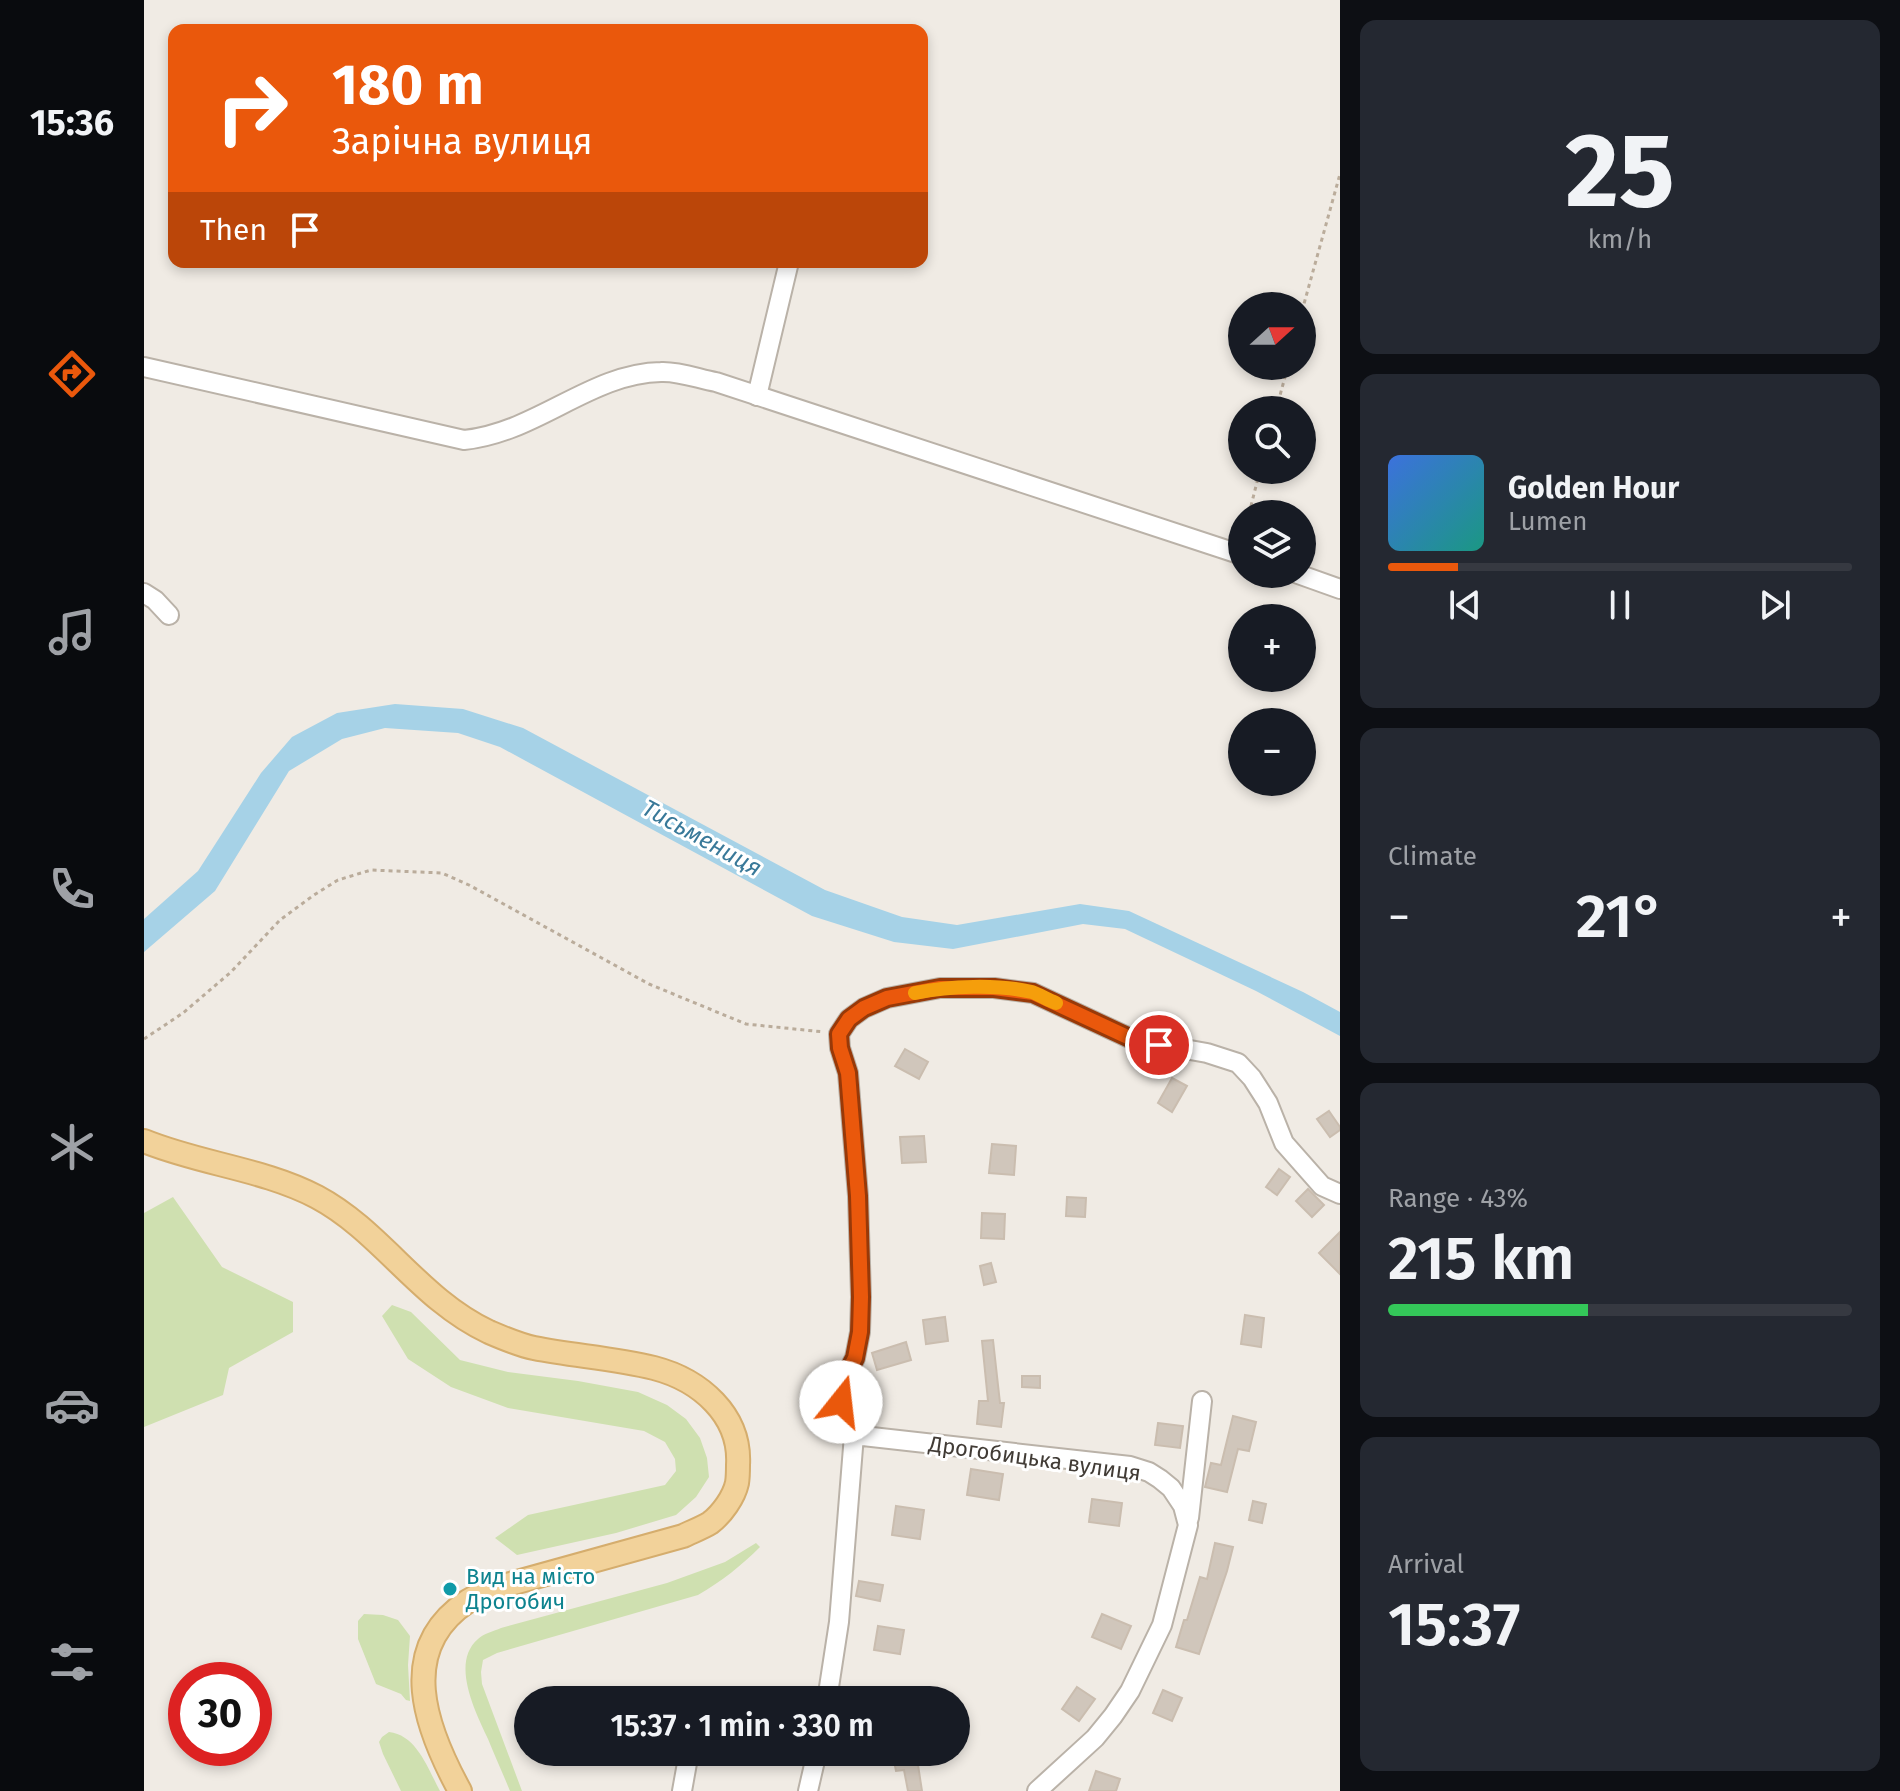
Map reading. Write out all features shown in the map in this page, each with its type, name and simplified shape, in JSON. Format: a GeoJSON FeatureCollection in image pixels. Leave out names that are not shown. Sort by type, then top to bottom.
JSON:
{"type":"FeatureCollection","features":[{"type":"Feature","properties":{"kind":"main road"},"geometry":{"type":"LineString","coordinates":[[144,1141],[263,1177],[318,1198],[353,1222],[427,1292],[476,1325],[531,1348],[655,1368],[682,1378],[717,1404],[731,1426],[739,1449],[737,1484],[726,1506],[710,1523],[683,1536],[480,1595],[468,1601],[435,1634],[423,1675],[424,1698],[440,1755],[460,1791]]}},
{"type":"Feature","properties":{"kind":"street"},"geometry":{"type":"LineString","coordinates":[[757,396],[788,268]]}},
{"type":"Feature","properties":{"kind":"street"},"geometry":{"type":"LineString","coordinates":[[144,367],[464,440],[485,438],[526,423],[608,383],[638,374],[664,372],[716,382],[1228,550]]}},
{"type":"Feature","properties":{"kind":"street"},"geometry":{"type":"LineString","coordinates":[[1316,580],[1340,589]]}},
{"type":"Feature","properties":{"kind":"street"},"geometry":{"type":"LineString","coordinates":[[144,593],[169,615]]}},
{"type":"Feature","properties":{"kind":"street"},"geometry":{"type":"LineString","coordinates":[[829,1686],[839,1622],[854,1435],[841,1402],[843,1381],[855,1358],[860,1332],[859,1225],[848,1073],[839,1034],[849,1019],[887,998],[940,988],[994,988],[1033,993],[1134,1040],[1207,1053],[1238,1063],[1268,1103],[1284,1143],[1322,1186],[1340,1194]]}},
{"type":"Feature","properties":{"kind":"street"},"geometry":{"type":"LineString","coordinates":[[1037,1791],[1095,1738],[1113,1716],[1130,1691],[1162,1625],[1188,1525],[1202,1401]]}},
{"type":"Feature","properties":{"kind":"street","name":"Дрогобицька вулиця"},"geometry":{"type":"LineString","coordinates":[[854,1435],[1130,1466],[1149,1472],[1171,1488],[1183,1506],[1188,1525]]}},
{"type":"Feature","properties":{"kind":"street"},"geometry":{"type":"LineString","coordinates":[[682,1791],[686,1766]]}},
{"type":"Feature","properties":{"kind":"street"},"geometry":{"type":"LineString","coordinates":[[808,1791],[814,1766]]}},
{"type":"Feature","properties":{"kind":"path"},"geometry":{"type":"LineString","coordinates":[[1307,292],[1340,174]]}},
{"type":"Feature","properties":{"kind":"path"},"geometry":{"type":"LineString","coordinates":[[144,1039],[183,1013],[231,972],[280,920],[338,880],[371,870],[442,873],[649,984],[746,1024],[839,1034]]}},
{"type":"Feature","properties":{"kind":"green space"},"geometry":{"type":"Polygon","coordinates":[[[173,1197],[222,1267],[293,1302],[293,1332],[229,1368],[223,1395],[144,1427],[144,1213],[173,1197]]]}},
{"type":"Feature","properties":{"kind":"green space"},"geometry":{"type":"Polygon","coordinates":[[[392,1305],[411,1312],[460,1360],[508,1372],[638,1392],[667,1405],[686,1419],[700,1438],[709,1477],[696,1497],[676,1515],[616,1533],[517,1555],[495,1538],[528,1515],[665,1485],[676,1471],[675,1459],[665,1442],[644,1431],[508,1408],[451,1387],[408,1359],[382,1316],[392,1305]]]}},
{"type":"Feature","properties":{"kind":"green space"},"geometry":{"type":"Polygon","coordinates":[[[756,1543],[760,1547],[746,1561],[698,1595],[497,1653],[483,1660],[482,1684],[522,1791],[510,1791],[468,1688],[466,1661],[478,1639],[501,1628],[667,1583],[725,1562],[756,1543]]]}},
{"type":"Feature","properties":{"kind":"green space"},"geometry":{"type":"Polygon","coordinates":[[[364,1614],[398,1620],[410,1636],[410,1701],[376,1684],[358,1639],[358,1621],[364,1614]]]}},
{"type":"Feature","properties":{"kind":"green space"},"geometry":{"type":"Polygon","coordinates":[[[389,1732],[399,1734],[414,1746],[440,1791],[401,1791],[379,1742],[389,1732]]]}},
{"type":"Feature","properties":{"kind":"water","name":"Тисьмениця"},"geometry":{"type":"Polygon","coordinates":[[[395,704],[463,709],[523,728],[825,890],[902,917],[957,925],[1080,904],[1129,911],[1340,1012],[1340,1036],[1256,991],[1125,929],[1083,924],[953,949],[894,942],[812,916],[500,747],[458,733],[385,728],[342,739],[289,771],[215,891],[144,952],[144,919],[198,871],[261,773],[292,737],[337,713],[395,704]]]}},
{"type":"Feature","properties":{"kind":"building"},"geometry":{"type":"Polygon","coordinates":[[[905,1049],[928,1062],[919,1079],[895,1066],[905,1049]]]}},
{"type":"Feature","properties":{"kind":"building"},"geometry":{"type":"Polygon","coordinates":[[[1172,1078],[1187,1086],[1172,1112],[1158,1103],[1172,1078]]]}},
{"type":"Feature","properties":{"kind":"building"},"geometry":{"type":"Polygon","coordinates":[[[1329,1111],[1340,1127],[1330,1137],[1317,1119],[1329,1111]]]}},
{"type":"Feature","properties":{"kind":"building"},"geometry":{"type":"Polygon","coordinates":[[[924,1136],[926,1162],[902,1163],[900,1137],[924,1136]]]}},
{"type":"Feature","properties":{"kind":"building"},"geometry":{"type":"Polygon","coordinates":[[[992,1144],[1016,1146],[1014,1175],[989,1173],[992,1144]]]}},
{"type":"Feature","properties":{"kind":"building"},"geometry":{"type":"Polygon","coordinates":[[[1279,1169],[1290,1177],[1277,1195],[1266,1187],[1279,1169]]]}},
{"type":"Feature","properties":{"kind":"building"},"geometry":{"type":"Polygon","coordinates":[[[1308,1189],[1324,1205],[1312,1217],[1296,1201],[1308,1189]]]}},
{"type":"Feature","properties":{"kind":"building"},"geometry":{"type":"Polygon","coordinates":[[[1067,1197],[1086,1198],[1085,1217],[1066,1216],[1067,1197]]]}},
{"type":"Feature","properties":{"kind":"building"},"geometry":{"type":"Polygon","coordinates":[[[982,1213],[1005,1214],[1004,1239],[981,1238],[982,1213]]]}},
{"type":"Feature","properties":{"kind":"building"},"geometry":{"type":"Polygon","coordinates":[[[1340,1232],[1340,1274],[1319,1253],[1340,1232]]]}},
{"type":"Feature","properties":{"kind":"building"},"geometry":{"type":"Polygon","coordinates":[[[991,1263],[996,1282],[984,1285],[980,1266],[991,1263]]]}},
{"type":"Feature","properties":{"kind":"building"},"geometry":{"type":"Polygon","coordinates":[[[1245,1315],[1264,1318],[1261,1347],[1241,1344],[1245,1315]]]}},
{"type":"Feature","properties":{"kind":"building"},"geometry":{"type":"Polygon","coordinates":[[[945,1317],[948,1341],[926,1344],[923,1320],[945,1317]]]}},
{"type":"Feature","properties":{"kind":"building"},"geometry":{"type":"Polygon","coordinates":[[[993,1340],[1000,1403],[1004,1403],[1001,1427],[977,1424],[979,1401],[988,1401],[982,1341],[993,1340]]]}},
{"type":"Feature","properties":{"kind":"building"},"geometry":{"type":"Polygon","coordinates":[[[906,1342],[911,1360],[877,1370],[872,1353],[906,1342]]]}},
{"type":"Feature","properties":{"kind":"building"},"geometry":{"type":"Polygon","coordinates":[[[1022,1376],[1040,1376],[1040,1388],[1022,1387],[1022,1376]]]}},
{"type":"Feature","properties":{"kind":"building"},"geometry":{"type":"Polygon","coordinates":[[[1233,1416],[1256,1422],[1249,1451],[1238,1449],[1227,1492],[1205,1487],[1211,1463],[1221,1465],[1233,1416]]]}},
{"type":"Feature","properties":{"kind":"building"},"geometry":{"type":"Polygon","coordinates":[[[1158,1423],[1183,1426],[1180,1448],[1155,1445],[1158,1423]]]}},
{"type":"Feature","properties":{"kind":"building"},"geometry":{"type":"Polygon","coordinates":[[[971,1469],[1003,1474],[999,1500],[967,1495],[971,1469]]]}},
{"type":"Feature","properties":{"kind":"building"},"geometry":{"type":"Polygon","coordinates":[[[1092,1499],[1122,1503],[1119,1526],[1089,1522],[1092,1499]]]}},
{"type":"Feature","properties":{"kind":"building"},"geometry":{"type":"Polygon","coordinates":[[[1253,1501],[1266,1504],[1262,1523],[1249,1520],[1253,1501]]]}},
{"type":"Feature","properties":{"kind":"building"},"geometry":{"type":"Polygon","coordinates":[[[896,1506],[924,1510],[920,1539],[892,1535],[896,1506]]]}},
{"type":"Feature","properties":{"kind":"building"},"geometry":{"type":"Polygon","coordinates":[[[1215,1543],[1233,1547],[1199,1654],[1176,1647],[1200,1577],[1207,1579],[1215,1543]]]}},
{"type":"Feature","properties":{"kind":"building"},"geometry":{"type":"Polygon","coordinates":[[[859,1581],[883,1585],[880,1601],[856,1596],[859,1581]]]}},
{"type":"Feature","properties":{"kind":"building"},"geometry":{"type":"Polygon","coordinates":[[[1102,1614],[1131,1626],[1121,1649],[1092,1637],[1102,1614]]]}},
{"type":"Feature","properties":{"kind":"building"},"geometry":{"type":"Polygon","coordinates":[[[878,1626],[904,1630],[900,1654],[874,1650],[878,1626]]]}},
{"type":"Feature","properties":{"kind":"building"},"geometry":{"type":"Polygon","coordinates":[[[1077,1687],[1095,1699],[1079,1721],[1062,1709],[1077,1687]]]}},
{"type":"Feature","properties":{"kind":"building"},"geometry":{"type":"Polygon","coordinates":[[[1163,1690],[1182,1698],[1172,1721],[1153,1713],[1163,1690]]]}},
{"type":"Feature","properties":{"kind":"building"},"geometry":{"type":"Polygon","coordinates":[[[895,1766],[918,1766],[922,1791],[908,1791],[904,1770],[896,1771],[895,1766]]]}},
{"type":"Feature","properties":{"kind":"building"},"geometry":{"type":"Polygon","coordinates":[[[1096,1771],[1120,1779],[1116,1791],[1089,1791],[1096,1771]]]}},
{"type":"Feature","properties":{"kind":"slow traffic"},"geometry":{"type":"LineString","coordinates":[[915,993],[940,988],[994,988],[1033,993],[1056,1003]]}},
{"type":"Feature","properties":{"kind":"place","name":"Вид на місто Дрогобич"},"geometry":{"type":"Point","coordinates":[450,1589]}},
{"type":"Feature","properties":{"kind":"route"},"geometry":{"type":"LineString","coordinates":[[841,1402],[843,1381],[855,1358],[860,1332],[861,1297],[858,1196],[848,1073],[839,1034],[849,1019],[887,998],[940,988],[994,988],[1033,993],[1134,1040],[1159,1045]]}}]}
